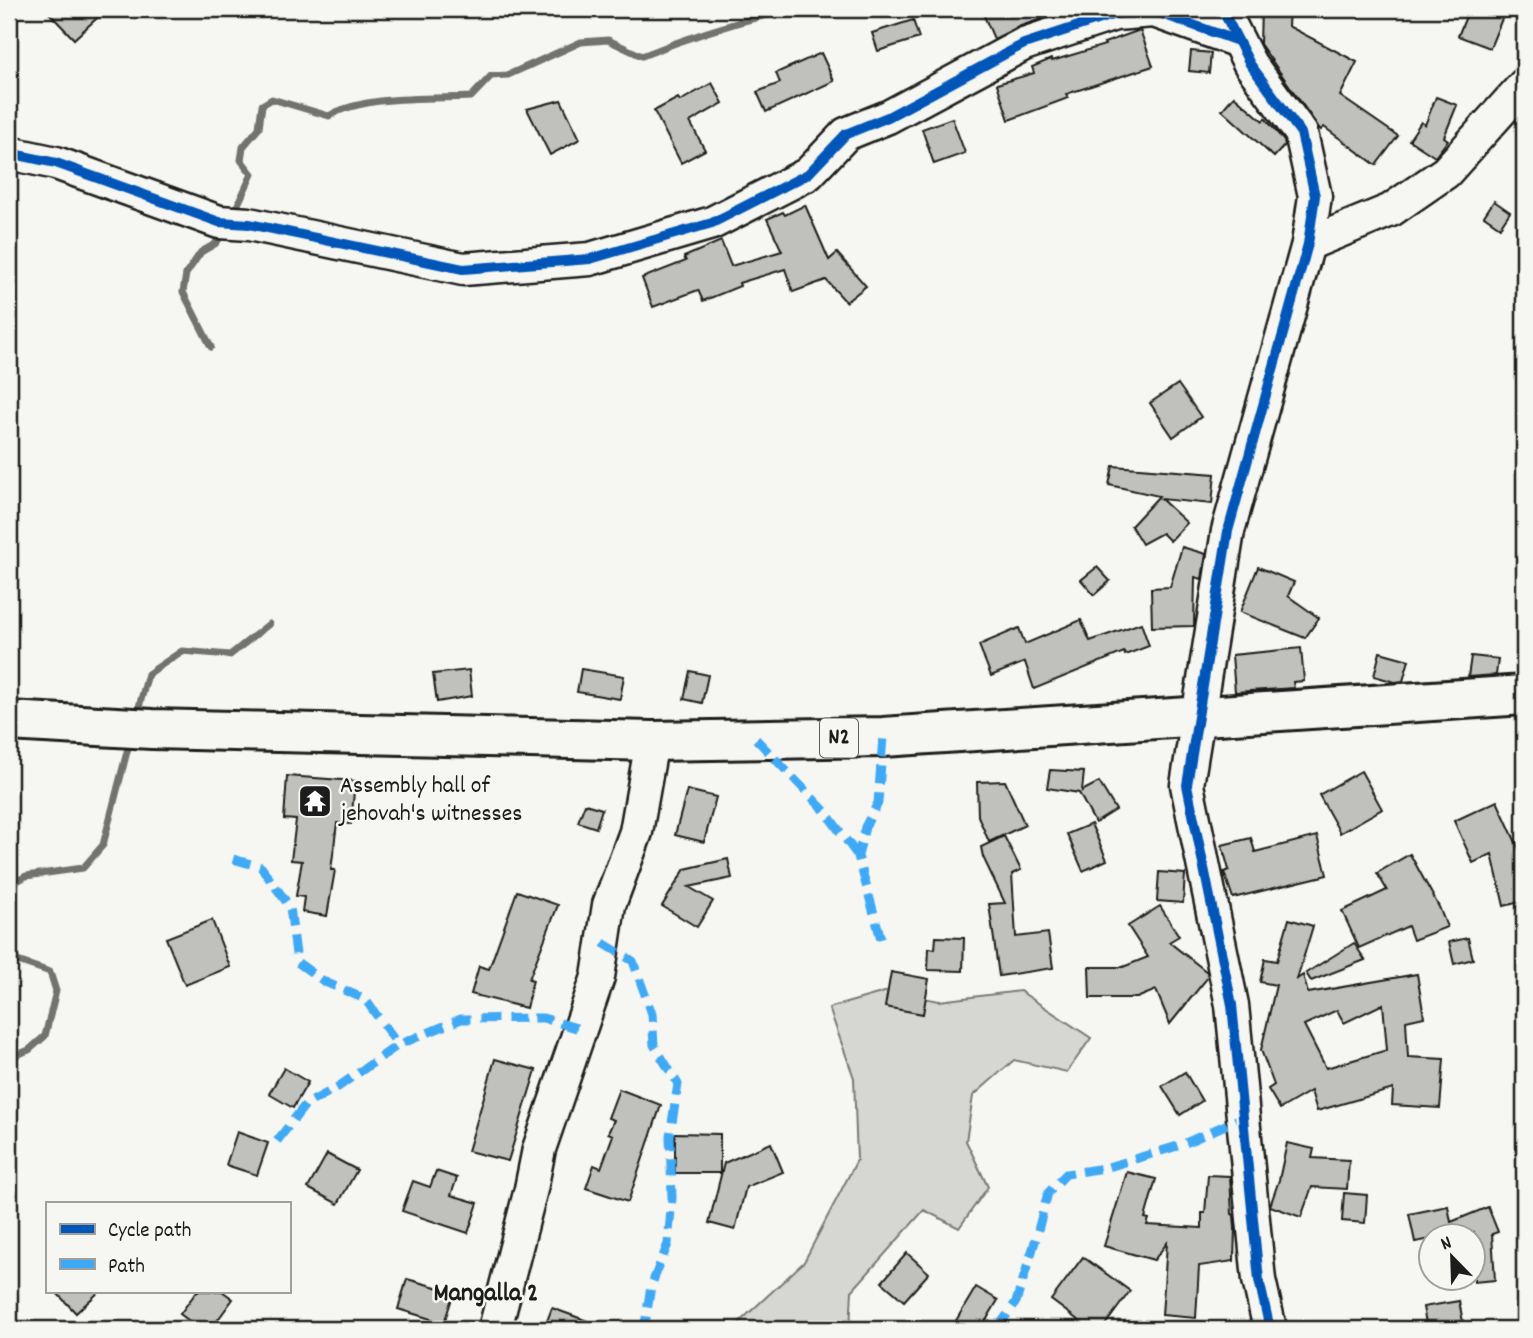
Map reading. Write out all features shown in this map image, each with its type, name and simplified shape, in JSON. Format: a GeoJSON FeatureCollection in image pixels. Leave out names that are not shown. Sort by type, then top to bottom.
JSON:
{"type":"FeatureCollection","features":[{"type":"Feature","properties":{"kind":"highway","name":"N2"},"geometry":{"type":"LineString","coordinates":[[9,721],[152,729],[652,741],[883,737],[1524,695]]}},
{"type":"Feature","properties":{"kind":"street"},"geometry":{"type":"LineString","coordinates":[[1222,9],[1250,64],[1301,133],[1315,196],[1308,244],[1227,531],[1187,785],[1232,1005],[1259,1280],[1270,1329]]}},
{"type":"Feature","properties":{"kind":"street"},"geometry":{"type":"LineString","coordinates":[[9,153],[56,163],[219,222],[249,224],[463,269],[590,259],[712,223],[808,174],[846,134],[888,117],[1024,44],[1115,14],[1154,11],[1238,41]]}},
{"type":"Feature","properties":{"kind":"street"},"geometry":{"type":"LineString","coordinates":[[1308,244],[1391,210],[1446,172],[1524,85]]}},
{"type":"Feature","properties":{"kind":"street"},"geometry":{"type":"LineString","coordinates":[[495,1329],[539,1149],[598,977],[609,905],[636,832],[652,741]]}},
{"type":"Feature","properties":{"kind":"shaded area"},"geometry":{"type":"Polygon","coordinates":[[[888,991],[939,1001],[1020,991],[1091,1038],[1067,1072],[1014,1060],[973,1096],[966,1141],[988,1187],[959,1228],[924,1210],[852,1291],[850,1329],[735,1329],[734,1327],[804,1262],[857,1160],[854,1078],[829,1008],[888,991]]]}},
{"type":"Feature","properties":{"kind":"building"},"geometry":{"type":"Polygon","coordinates":[[[45,9],[107,9],[74,39],[45,9]]]}},
{"type":"Feature","properties":{"kind":"building"},"geometry":{"type":"Polygon","coordinates":[[[981,9],[1040,9],[1044,18],[994,39],[981,9]]]}},
{"type":"Feature","properties":{"kind":"building"},"geometry":{"type":"Polygon","coordinates":[[[1261,9],[1289,9],[1288,26],[1357,62],[1340,96],[1398,136],[1376,165],[1324,127],[1321,130],[1319,128],[1260,44],[1261,9]]]}},
{"type":"Feature","properties":{"kind":"building"},"geometry":{"type":"Polygon","coordinates":[[[1469,9],[1506,9],[1490,48],[1458,36],[1469,9]]]}},
{"type":"Feature","properties":{"kind":"building"},"geometry":{"type":"Polygon","coordinates":[[[913,20],[919,38],[878,51],[872,33],[913,20]]]}},
{"type":"Feature","properties":{"kind":"building"},"geometry":{"type":"Polygon","coordinates":[[[1140,30],[1153,66],[1066,94],[1068,98],[1009,120],[997,84],[1034,73],[1032,67],[1051,59],[1052,61],[1105,45],[1104,43],[1140,30]]]}},
{"type":"Feature","properties":{"kind":"building"},"geometry":{"type":"Polygon","coordinates":[[[1191,51],[1211,53],[1209,73],[1189,71],[1191,51]]]}},
{"type":"Feature","properties":{"kind":"building"},"geometry":{"type":"Polygon","coordinates":[[[821,53],[834,81],[766,112],[757,92],[780,83],[776,73],[821,53]]]}},
{"type":"Feature","properties":{"kind":"building"},"geometry":{"type":"Polygon","coordinates":[[[712,83],[723,103],[690,122],[705,150],[681,163],[654,111],[678,98],[680,101],[712,83]]]}},
{"type":"Feature","properties":{"kind":"building"},"geometry":{"type":"Polygon","coordinates":[[[1234,96],[1263,121],[1265,118],[1284,141],[1285,145],[1274,157],[1222,110],[1234,96]]]}},
{"type":"Feature","properties":{"kind":"building"},"geometry":{"type":"Polygon","coordinates":[[[1436,97],[1457,105],[1444,137],[1448,140],[1435,157],[1409,140],[1421,122],[1425,125],[1436,97]]]}},
{"type":"Feature","properties":{"kind":"building"},"geometry":{"type":"Polygon","coordinates":[[[561,100],[580,139],[550,155],[527,109],[561,100]]]}},
{"type":"Feature","properties":{"kind":"building"},"geometry":{"type":"Polygon","coordinates":[[[952,118],[965,153],[934,164],[922,129],[952,118]]]}},
{"type":"Feature","properties":{"kind":"building"},"geometry":{"type":"Polygon","coordinates":[[[1494,201],[1510,212],[1500,227],[1484,216],[1494,201]]]}},
{"type":"Feature","properties":{"kind":"building"},"geometry":{"type":"Polygon","coordinates":[[[805,205],[829,260],[837,253],[866,286],[846,302],[826,280],[793,292],[785,269],[739,283],[740,286],[703,301],[698,290],[653,307],[642,278],[686,261],[684,257],[721,241],[731,266],[782,251],[767,219],[783,212],[785,215],[805,205]]]}},
{"type":"Feature","properties":{"kind":"building"},"geometry":{"type":"Polygon","coordinates":[[[1178,384],[1201,417],[1173,437],[1150,403],[1178,384]]]}},
{"type":"Feature","properties":{"kind":"building"},"geometry":{"type":"Polygon","coordinates":[[[1113,466],[1215,474],[1212,504],[1161,499],[1187,523],[1170,541],[1162,533],[1142,544],[1131,526],[1159,496],[1109,485],[1113,466]]]}},
{"type":"Feature","properties":{"kind":"building"},"geometry":{"type":"Polygon","coordinates":[[[1182,547],[1206,554],[1202,579],[1195,577],[1194,626],[1152,627],[1151,588],[1170,587],[1182,547]]]}},
{"type":"Feature","properties":{"kind":"building"},"geometry":{"type":"Polygon","coordinates":[[[1097,567],[1110,581],[1094,595],[1081,580],[1097,567]]]}},
{"type":"Feature","properties":{"kind":"building"},"geometry":{"type":"Polygon","coordinates":[[[1258,567],[1294,582],[1288,596],[1319,618],[1305,638],[1240,612],[1258,567]]]}},
{"type":"Feature","properties":{"kind":"building"},"geometry":{"type":"Polygon","coordinates":[[[1081,620],[1090,641],[1141,623],[1149,646],[1125,655],[1124,652],[1034,689],[1025,662],[991,676],[979,645],[1019,628],[1025,644],[1081,620]]]}},
{"type":"Feature","properties":{"kind":"building"},"geometry":{"type":"Polygon","coordinates":[[[1301,648],[1304,681],[1293,682],[1294,688],[1235,692],[1232,655],[1301,648]]]}},
{"type":"Feature","properties":{"kind":"building"},"geometry":{"type":"Polygon","coordinates":[[[1380,652],[1409,660],[1403,681],[1395,682],[1374,676],[1380,652]]]}},
{"type":"Feature","properties":{"kind":"building"},"geometry":{"type":"Polygon","coordinates":[[[1471,656],[1498,659],[1496,675],[1468,677],[1471,656]]]}},
{"type":"Feature","properties":{"kind":"building"},"geometry":{"type":"Polygon","coordinates":[[[581,669],[624,676],[620,699],[577,692],[581,669]]]}},
{"type":"Feature","properties":{"kind":"building"},"geometry":{"type":"Polygon","coordinates":[[[469,670],[472,696],[437,702],[433,674],[469,670]]]}},
{"type":"Feature","properties":{"kind":"building"},"geometry":{"type":"Polygon","coordinates":[[[690,671],[708,675],[702,703],[684,699],[690,671]]]}},
{"type":"Feature","properties":{"kind":"building"},"geometry":{"type":"Polygon","coordinates":[[[1050,770],[1084,772],[1082,791],[1099,782],[1116,810],[1095,823],[1079,793],[1047,788],[1050,770]]]}},
{"type":"Feature","properties":{"kind":"building"},"geometry":{"type":"Polygon","coordinates":[[[1361,771],[1382,809],[1340,833],[1319,795],[1361,771]]]}},
{"type":"Feature","properties":{"kind":"building"},"geometry":{"type":"Polygon","coordinates":[[[287,776],[355,781],[351,824],[337,823],[331,870],[335,870],[327,916],[302,912],[304,897],[296,896],[302,861],[291,860],[296,820],[284,819],[287,776]]]}},
{"type":"Feature","properties":{"kind":"building"},"geometry":{"type":"Polygon","coordinates":[[[1005,781],[1025,825],[989,842],[978,816],[977,782],[1005,781]]]}},
{"type":"Feature","properties":{"kind":"building"},"geometry":{"type":"Polygon","coordinates":[[[687,790],[716,797],[704,842],[675,835],[687,790]]]}},
{"type":"Feature","properties":{"kind":"building"},"geometry":{"type":"Polygon","coordinates":[[[1497,801],[1524,860],[1524,901],[1504,906],[1492,854],[1473,863],[1454,821],[1497,801]]]}},
{"type":"Feature","properties":{"kind":"building"},"geometry":{"type":"Polygon","coordinates":[[[585,804],[602,809],[596,828],[578,822],[585,804]]]}},
{"type":"Feature","properties":{"kind":"building"},"geometry":{"type":"Polygon","coordinates":[[[1091,824],[1107,860],[1083,871],[1067,834],[1091,824]]]}},
{"type":"Feature","properties":{"kind":"building"},"geometry":{"type":"Polygon","coordinates":[[[1004,836],[1021,870],[1012,874],[1016,937],[1048,933],[1053,968],[999,976],[989,904],[1005,903],[983,857],[981,847],[1004,836]]]}},
{"type":"Feature","properties":{"kind":"building"},"geometry":{"type":"Polygon","coordinates":[[[1317,836],[1327,875],[1233,898],[1224,872],[1229,870],[1222,845],[1251,838],[1255,852],[1317,836]]]}},
{"type":"Feature","properties":{"kind":"building"},"geometry":{"type":"Polygon","coordinates":[[[1410,854],[1447,927],[1413,940],[1408,926],[1359,948],[1342,911],[1387,890],[1377,873],[1410,854]]]}},
{"type":"Feature","properties":{"kind":"building"},"geometry":{"type":"Polygon","coordinates":[[[728,859],[732,878],[689,887],[713,901],[697,927],[662,906],[685,869],[728,859]]]}},
{"type":"Feature","properties":{"kind":"building"},"geometry":{"type":"Polygon","coordinates":[[[1159,872],[1185,874],[1183,903],[1157,901],[1159,872]]]}},
{"type":"Feature","properties":{"kind":"building"},"geometry":{"type":"Polygon","coordinates":[[[517,891],[558,905],[529,979],[533,980],[526,1008],[471,994],[479,966],[489,969],[517,891]]]}},
{"type":"Feature","properties":{"kind":"building"},"geometry":{"type":"Polygon","coordinates":[[[1160,906],[1179,936],[1169,942],[1207,972],[1208,977],[1170,1024],[1156,990],[1137,998],[1090,998],[1089,967],[1123,967],[1148,957],[1128,926],[1160,906]]]}},
{"type":"Feature","properties":{"kind":"building"},"geometry":{"type":"Polygon","coordinates":[[[1289,919],[1313,926],[1297,979],[1303,975],[1308,993],[1417,974],[1424,1017],[1406,1021],[1408,1057],[1444,1059],[1440,1108],[1392,1105],[1393,1089],[1317,1111],[1311,1091],[1280,1109],[1268,1089],[1274,1085],[1261,1050],[1276,985],[1260,982],[1265,959],[1277,961],[1289,919]],[[1383,1004],[1344,1023],[1337,1010],[1304,1025],[1326,1068],[1387,1050],[1383,1004]]]}},
{"type":"Feature","properties":{"kind":"building"},"geometry":{"type":"Polygon","coordinates":[[[212,920],[230,967],[185,985],[166,938],[212,920]]]}},
{"type":"Feature","properties":{"kind":"building"},"geometry":{"type":"Polygon","coordinates":[[[936,937],[964,938],[963,971],[928,970],[929,948],[935,949],[936,937]]]}},
{"type":"Feature","properties":{"kind":"building"},"geometry":{"type":"Polygon","coordinates":[[[1468,938],[1473,959],[1454,964],[1449,942],[1468,938]]]}},
{"type":"Feature","properties":{"kind":"building"},"geometry":{"type":"Polygon","coordinates":[[[1354,943],[1365,960],[1311,981],[1306,973],[1354,943]]]}},
{"type":"Feature","properties":{"kind":"building"},"geometry":{"type":"Polygon","coordinates":[[[891,972],[929,979],[923,1014],[885,1007],[891,972]]]}},
{"type":"Feature","properties":{"kind":"building"},"geometry":{"type":"Polygon","coordinates":[[[495,1059],[536,1070],[508,1161],[468,1151],[495,1059]]]}},
{"type":"Feature","properties":{"kind":"building"},"geometry":{"type":"Polygon","coordinates":[[[284,1068],[308,1082],[293,1108],[269,1094],[284,1068]]]}},
{"type":"Feature","properties":{"kind":"building"},"geometry":{"type":"Polygon","coordinates":[[[1185,1072],[1202,1101],[1180,1115],[1162,1086],[1185,1072]]]}},
{"type":"Feature","properties":{"kind":"building"},"geometry":{"type":"Polygon","coordinates":[[[619,1089],[661,1105],[628,1202],[586,1188],[594,1165],[601,1168],[613,1135],[608,1133],[614,1120],[608,1118],[619,1089]]]}},
{"type":"Feature","properties":{"kind":"building"},"geometry":{"type":"Polygon","coordinates":[[[237,1132],[268,1143],[257,1175],[226,1165],[237,1132]]]}},
{"type":"Feature","properties":{"kind":"building"},"geometry":{"type":"Polygon","coordinates":[[[675,1133],[720,1134],[720,1173],[675,1173],[675,1133]]]}},
{"type":"Feature","properties":{"kind":"building"},"geometry":{"type":"Polygon","coordinates":[[[771,1143],[783,1172],[746,1187],[735,1230],[709,1223],[724,1163],[771,1143]]]}},
{"type":"Feature","properties":{"kind":"building"},"geometry":{"type":"Polygon","coordinates":[[[1287,1143],[1314,1149],[1312,1158],[1349,1160],[1347,1189],[1312,1187],[1301,1217],[1270,1206],[1287,1143]]]}},
{"type":"Feature","properties":{"kind":"building"},"geometry":{"type":"Polygon","coordinates":[[[327,1154],[357,1170],[338,1204],[308,1188],[327,1154]]]}},
{"type":"Feature","properties":{"kind":"building"},"geometry":{"type":"Polygon","coordinates":[[[436,1171],[457,1178],[451,1195],[478,1203],[468,1233],[402,1211],[413,1181],[430,1187],[436,1171]]]}},
{"type":"Feature","properties":{"kind":"building"},"geometry":{"type":"Polygon","coordinates":[[[1127,1172],[1156,1179],[1145,1218],[1149,1219],[1147,1225],[1202,1228],[1208,1175],[1230,1176],[1235,1228],[1234,1261],[1199,1266],[1196,1318],[1162,1315],[1167,1243],[1154,1260],[1104,1246],[1127,1172]]]}},
{"type":"Feature","properties":{"kind":"building"},"geometry":{"type":"Polygon","coordinates":[[[1344,1193],[1367,1195],[1365,1223],[1342,1221],[1344,1193]]]}},
{"type":"Feature","properties":{"kind":"building"},"geometry":{"type":"Polygon","coordinates":[[[1448,1206],[1451,1222],[1418,1222],[1418,1241],[1415,1242],[1409,1214],[1448,1206]]]}},
{"type":"Feature","properties":{"kind":"building"},"geometry":{"type":"Polygon","coordinates":[[[1488,1207],[1498,1232],[1492,1234],[1495,1280],[1488,1281],[1488,1222],[1451,1222],[1488,1207]]]}},
{"type":"Feature","properties":{"kind":"building"},"geometry":{"type":"Polygon","coordinates":[[[907,1253],[929,1273],[904,1301],[882,1282],[907,1253]]]}},
{"type":"Feature","properties":{"kind":"building"},"geometry":{"type":"Polygon","coordinates":[[[1083,1257],[1130,1291],[1102,1329],[1090,1329],[1051,1300],[1083,1257]]]}},
{"type":"Feature","properties":{"kind":"building"},"geometry":{"type":"Polygon","coordinates":[[[407,1279],[454,1292],[444,1323],[398,1309],[407,1279]]]}},
{"type":"Feature","properties":{"kind":"building"},"geometry":{"type":"Polygon","coordinates":[[[976,1287],[998,1300],[981,1329],[951,1329],[976,1287]]]}},
{"type":"Feature","properties":{"kind":"building"},"geometry":{"type":"Polygon","coordinates":[[[56,1292],[99,1292],[76,1313],[56,1292]]]}},
{"type":"Feature","properties":{"kind":"building"},"geometry":{"type":"Polygon","coordinates":[[[196,1292],[223,1292],[233,1299],[211,1329],[200,1329],[180,1314],[196,1292]]]}},
{"type":"Feature","properties":{"kind":"building"},"geometry":{"type":"Polygon","coordinates":[[[1459,1301],[1464,1327],[1427,1329],[1423,1307],[1459,1301]]]}},
{"type":"Feature","properties":{"kind":"building"},"geometry":{"type":"Polygon","coordinates":[[[552,1308],[604,1327],[604,1329],[544,1329],[552,1308]]]}},
{"type":"Feature","properties":{"kind":"waterway"},"geometry":{"type":"LineString","coordinates":[[233,215],[252,174],[241,160],[243,147],[259,128],[262,105],[272,99],[329,116],[360,104],[379,101],[471,97],[491,76],[508,75],[581,42],[608,40],[642,56],[716,29],[792,9]]}},
{"type":"Feature","properties":{"kind":"waterway"},"geometry":{"type":"LineString","coordinates":[[211,347],[183,292],[186,274],[201,252],[215,244],[226,231]]}},
{"type":"Feature","properties":{"kind":"waterway"},"geometry":{"type":"LineString","coordinates":[[136,718],[148,674],[182,651],[230,655],[269,624]]}},
{"type":"Feature","properties":{"kind":"waterway"},"geometry":{"type":"LineString","coordinates":[[9,886],[26,876],[83,868],[103,845],[130,740]]}},
{"type":"Feature","properties":{"kind":"waterway"},"geometry":{"type":"LineString","coordinates":[[9,958],[50,972],[56,991],[45,1036],[29,1050],[9,1058]]}},
{"type":"Feature","properties":{"kind":"marked path"},"geometry":{"type":"LineString","coordinates":[[881,939],[858,856],[865,827],[878,803],[883,737]]}},
{"type":"Feature","properties":{"kind":"marked path"},"geometry":{"type":"LineString","coordinates":[[756,739],[824,810],[858,856]]}},
{"type":"Feature","properties":{"kind":"marked path"},"geometry":{"type":"LineString","coordinates":[[233,859],[261,867],[290,907],[297,962],[325,982],[365,999],[398,1045]]}},
{"type":"Feature","properties":{"kind":"marked path"},"geometry":{"type":"LineString","coordinates":[[603,943],[633,961],[652,1014],[654,1045],[678,1084],[670,1136],[672,1198],[668,1244],[651,1286],[645,1324]]}},
{"type":"Feature","properties":{"kind":"marked path"},"geometry":{"type":"LineString","coordinates":[[277,1141],[305,1105],[338,1087],[398,1045],[461,1019],[543,1018],[580,1029]]}},
{"type":"Feature","properties":{"kind":"marked path"},"geometry":{"type":"LineString","coordinates":[[997,1329],[1016,1302],[1048,1193],[1066,1174],[1105,1168],[1181,1145],[1243,1117]]}},
{"type":"Feature","properties":{"kind":"cycle path"},"geometry":{"type":"LineString","coordinates":[[1222,9],[1250,64],[1301,133],[1315,196],[1308,244],[1228,531],[1187,785],[1232,1005],[1259,1280],[1270,1329]]}},
{"type":"Feature","properties":{"kind":"cycle path"},"geometry":{"type":"LineString","coordinates":[[9,153],[56,163],[219,222],[249,224],[463,269],[590,259],[712,223],[808,174],[846,134],[888,117],[1024,44],[1115,14],[1154,11],[1238,41]]}},
{"type":"Feature","properties":{"kind":"place","name":"Assembly hall of jehovah's witnesses"},"geometry":{"type":"Point","coordinates":[315,801]}},
{"type":"Feature","properties":{"kind":"district","name":"Mangalla 2"},"geometry":{"type":"Point","coordinates":[486,1294]}}]}
